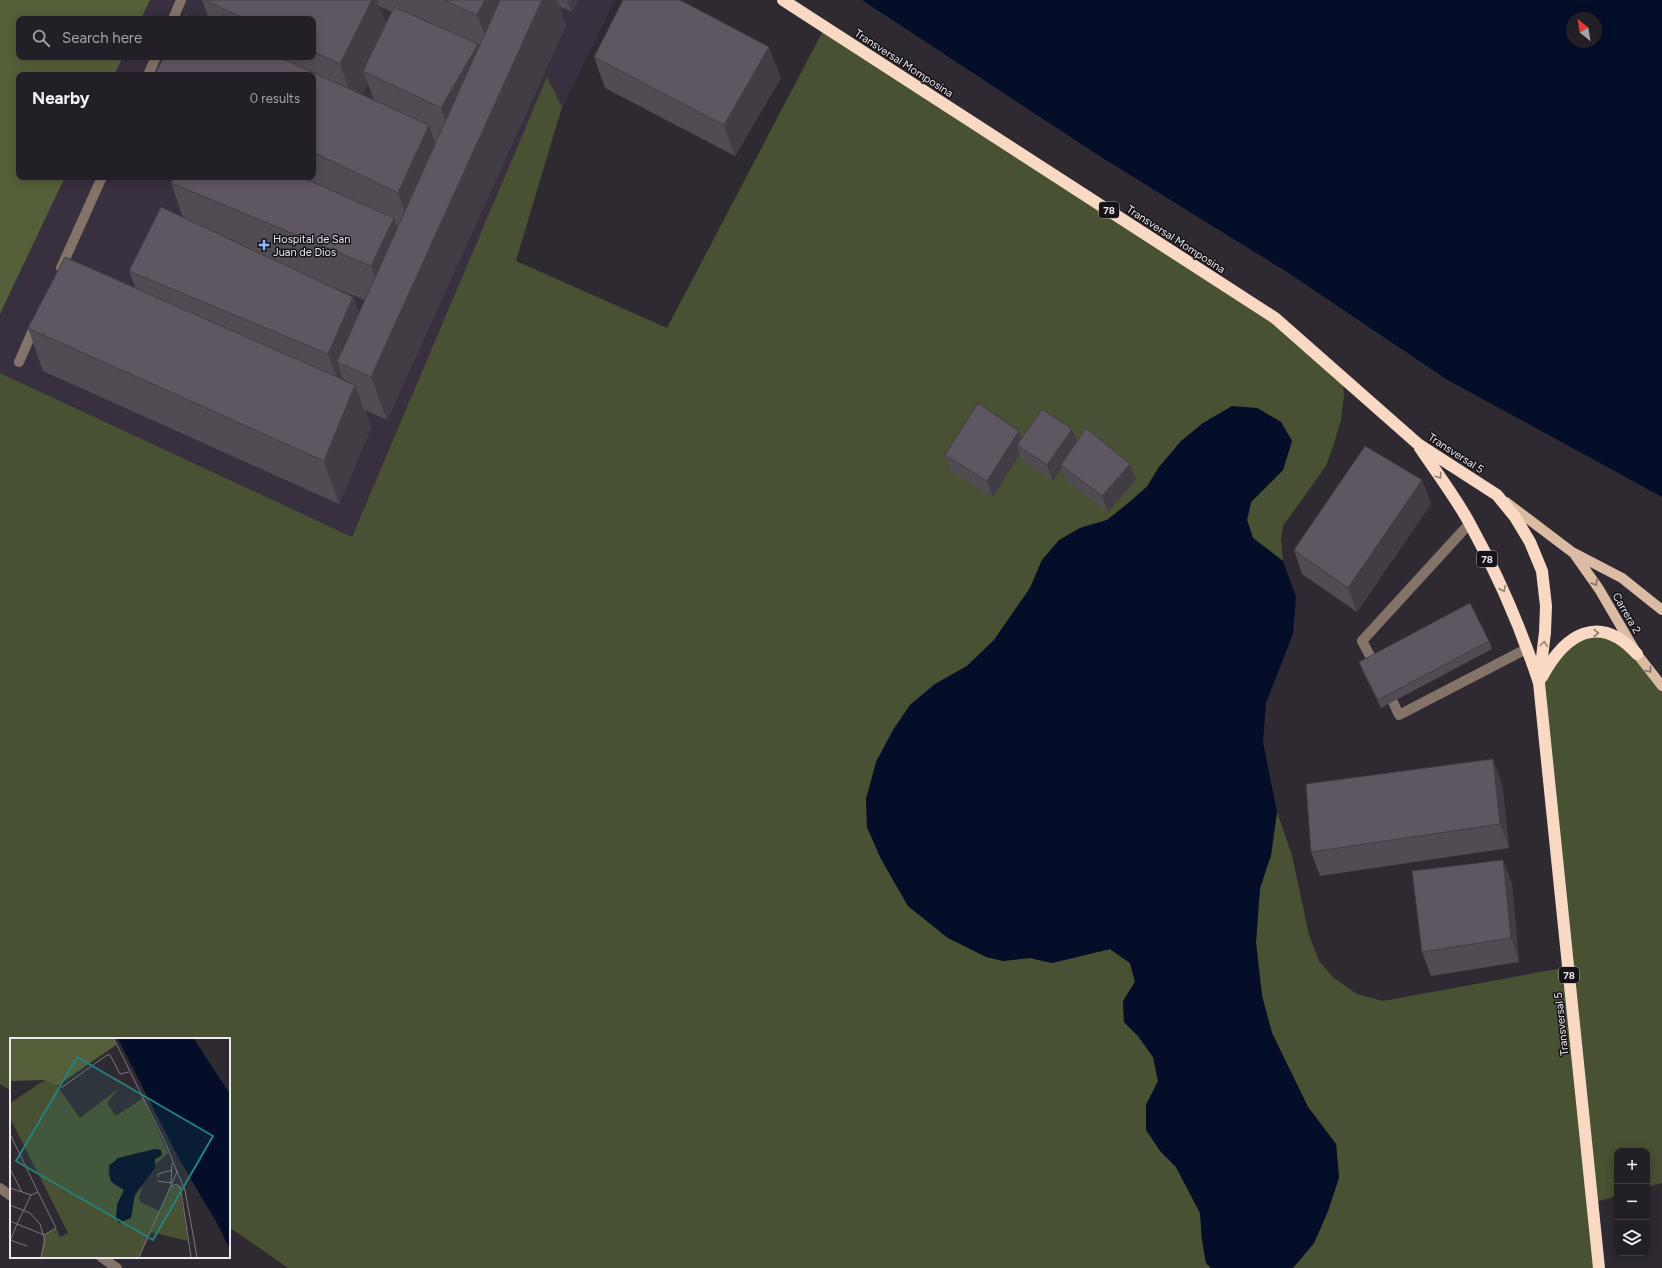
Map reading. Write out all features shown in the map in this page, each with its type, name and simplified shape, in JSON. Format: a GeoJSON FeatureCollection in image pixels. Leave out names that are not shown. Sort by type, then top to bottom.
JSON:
{"type":"FeatureCollection","features":[{"type":"Feature","properties":{"kind":"highway","name":"Transversal Momposina"},"geometry":{"type":"LineString","coordinates":[[783,0],[1275,318],[1418,444]]}},
{"type":"Feature","properties":{"kind":"highway","name":"Transversal 5"},"geometry":{"type":"LineString","coordinates":[[1418,444],[1497,495],[1516,517],[1530,542],[1542,571],[1546,606],[1545,632],[1539,683]]}},
{"type":"Feature","properties":{"kind":"highway","name":"Transversal 5"},"geometry":{"type":"LineString","coordinates":[[1418,444],[1470,523],[1506,596],[1528,648],[1539,683],[1599,1268]]}},
{"type":"Feature","properties":{"kind":"highway"},"geometry":{"type":"LineString","coordinates":[[1539,683],[1549,664],[1558,653],[1569,641],[1582,634],[1595,632],[1609,633],[1620,638],[1637,654]]}},
{"type":"Feature","properties":{"kind":"main road","name":"Carrera 2"},"geometry":{"type":"LineString","coordinates":[[1497,495],[1572,552],[1622,578],[1662,610]]}},
{"type":"Feature","properties":{"kind":"main road","name":"Carrera 2"},"geometry":{"type":"LineString","coordinates":[[1572,552],[1599,589],[1637,654],[1662,686]]}},
{"type":"Feature","properties":{"kind":"street"},"geometry":{"type":"LineString","coordinates":[[174,16],[181,0]]}},
{"type":"Feature","properties":{"kind":"street"},"geometry":{"type":"LineString","coordinates":[[149,72],[155,60]]}},
{"type":"Feature","properties":{"kind":"street"},"geometry":{"type":"LineString","coordinates":[[57,276],[101,180]]}},
{"type":"Feature","properties":{"kind":"street"},"geometry":{"type":"LineString","coordinates":[[19,362],[41,312]]}},
{"type":"Feature","properties":{"kind":"street"},"geometry":{"type":"LineString","coordinates":[[1375,665],[1362,641],[1470,523]]}},
{"type":"Feature","properties":{"kind":"street"},"geometry":{"type":"LineString","coordinates":[[1393,702],[1400,715],[1528,648]]}},
{"type":"Feature","properties":{"kind":"street"},"geometry":{"type":"LineString","coordinates":[[0,1188],[10,1195]]}},
{"type":"Feature","properties":{"kind":"street"},"geometry":{"type":"LineString","coordinates":[[102,1258],[117,1268]]}},
{"type":"Feature","properties":{"kind":"shaded area","name":"Hospital de San Juan de Dios"},"geometry":{"type":"Polygon","coordinates":[[[150,0],[615,0],[352,537],[0,373],[0,314],[64,180],[316,180],[316,72],[116,72],[122,60],[316,60],[316,16],[142,16],[150,0]]]}},
{"type":"Feature","properties":{"kind":"green space"},"geometry":{"type":"Polygon","coordinates":[[[0,0],[150,0],[142,16],[16,16],[16,60],[122,60],[116,72],[16,72],[16,180],[64,180],[0,314],[0,0]]]}},
{"type":"Feature","properties":{"kind":"green space"},"geometry":{"type":"Polygon","coordinates":[[[825,27],[1275,318],[1342,377],[1344,394],[1341,420],[1333,447],[1326,466],[1283,526],[1281,540],[1283,561],[1253,538],[1247,520],[1251,502],[1283,470],[1292,441],[1281,422],[1257,408],[1159,467],[1147,486],[1126,505],[1107,520],[1080,528],[1042,560],[1030,588],[994,640],[967,666],[935,684],[910,705],[893,730],[866,799],[867,827],[881,859],[908,906],[948,938],[1003,961],[1030,958],[1052,963],[1110,949],[1130,963],[1135,982],[1123,1001],[1124,1022],[1138,1036],[1153,1057],[1158,1081],[1146,1105],[1160,1151],[1176,1167],[1200,1213],[1202,1240],[1206,1263],[1211,1268],[288,1268],[230,1228],[230,1038],[10,1038],[10,1090],[0,1084],[0,373],[352,537],[547,77],[562,107],[516,261],[667,328],[825,27]]]}},
{"type":"Feature","properties":{"kind":"green space"},"geometry":{"type":"Polygon","coordinates":[[[1609,633],[1662,686],[1662,1183],[1650,1186],[1650,1148],[1614,1148],[1614,1197],[1592,1203],[1599,1268],[1293,1268],[1314,1243],[1328,1211],[1339,1177],[1336,1144],[1308,1107],[1272,1033],[1262,996],[1256,942],[1260,888],[1271,855],[1277,812],[1292,855],[1309,935],[1319,961],[1334,978],[1357,994],[1383,1001],[1568,967],[1539,683],[1569,641],[1609,633]]]}},
{"type":"Feature","properties":{"kind":"water"},"geometry":{"type":"Polygon","coordinates":[[[862,0],[1662,0],[1662,497],[1446,379],[1290,274],[1101,157],[862,0]]]}},
{"type":"Feature","properties":{"kind":"water"},"geometry":{"type":"Polygon","coordinates":[[[1232,406],[1257,408],[1281,422],[1292,441],[1283,470],[1251,502],[1247,520],[1253,538],[1283,561],[1296,597],[1293,634],[1266,703],[1263,742],[1277,812],[1271,855],[1260,888],[1256,942],[1262,996],[1272,1033],[1308,1107],[1336,1144],[1339,1178],[1328,1211],[1314,1243],[1293,1268],[1211,1268],[1206,1263],[1202,1240],[1200,1213],[1176,1167],[1160,1151],[1146,1130],[1146,1105],[1158,1081],[1153,1057],[1138,1036],[1124,1022],[1123,1001],[1135,982],[1130,963],[1110,949],[1052,963],[1030,958],[1003,961],[986,957],[948,938],[908,906],[881,859],[867,827],[866,799],[876,762],[893,730],[910,705],[935,684],[967,666],[994,640],[1030,588],[1042,560],[1059,540],[1080,528],[1107,520],[1147,487],[1159,467],[1181,441],[1203,423],[1232,406]]]}},
{"type":"Feature","properties":{"kind":"building"},"geometry":{"type":"Polygon","coordinates":[[[205,0],[372,0],[340,64],[316,52],[316,16],[239,16],[205,0]]]}},
{"type":"Feature","properties":{"kind":"building"},"geometry":{"type":"Polygon","coordinates":[[[444,0],[485,0],[477,15],[444,0]]]}},
{"type":"Feature","properties":{"kind":"building"},"geometry":{"type":"Polygon","coordinates":[[[500,0],[542,0],[371,377],[337,362],[500,0]]]}},
{"type":"Feature","properties":{"kind":"building"},"geometry":{"type":"Polygon","coordinates":[[[623,0],[680,0],[769,47],[724,125],[594,57],[623,0]]]}},
{"type":"Feature","properties":{"kind":"building"},"geometry":{"type":"Polygon","coordinates":[[[394,7],[478,44],[441,108],[363,71],[394,7]]]}},
{"type":"Feature","properties":{"kind":"building"},"geometry":{"type":"Polygon","coordinates":[[[162,60],[286,60],[312,72],[156,72],[162,60]]]}},
{"type":"Feature","properties":{"kind":"building"},"geometry":{"type":"Polygon","coordinates":[[[316,74],[429,125],[398,193],[316,153],[316,74]]]}},
{"type":"Feature","properties":{"kind":"building"},"geometry":{"type":"Polygon","coordinates":[[[172,180],[308,180],[394,218],[371,266],[171,183],[172,180]]]}},
{"type":"Feature","properties":{"kind":"building"},"geometry":{"type":"Polygon","coordinates":[[[161,207],[353,297],[328,354],[129,271],[161,207]]]}},
{"type":"Feature","properties":{"kind":"building"},"geometry":{"type":"Polygon","coordinates":[[[65,257],[355,385],[324,461],[28,328],[65,257]]]}},
{"type":"Feature","properties":{"kind":"building"},"geometry":{"type":"Polygon","coordinates":[[[978,403],[1019,431],[987,481],[945,455],[978,403]]]}},
{"type":"Feature","properties":{"kind":"building"},"geometry":{"type":"Polygon","coordinates":[[[1042,409],[1072,429],[1047,465],[1017,445],[1042,409]]]}},
{"type":"Feature","properties":{"kind":"building"},"geometry":{"type":"Polygon","coordinates":[[[1086,428],[1130,464],[1102,496],[1061,465],[1086,428]]]}},
{"type":"Feature","properties":{"kind":"building"},"geometry":{"type":"Polygon","coordinates":[[[1365,446],[1422,480],[1348,588],[1294,550],[1365,446]]]}},
{"type":"Feature","properties":{"kind":"building"},"geometry":{"type":"Polygon","coordinates":[[[1470,603],[1489,641],[1378,700],[1359,662],[1470,603]]]}},
{"type":"Feature","properties":{"kind":"building"},"geometry":{"type":"Polygon","coordinates":[[[1493,759],[1500,824],[1311,852],[1306,784],[1493,759]]]}},
{"type":"Feature","properties":{"kind":"building"},"geometry":{"type":"Polygon","coordinates":[[[1503,860],[1511,938],[1422,952],[1412,871],[1503,860]]]}},
{"type":"Feature","properties":{"kind":"place","name":"Hospital de San Juan de Dios"},"geometry":{"type":"Point","coordinates":[264,245]}}]}
